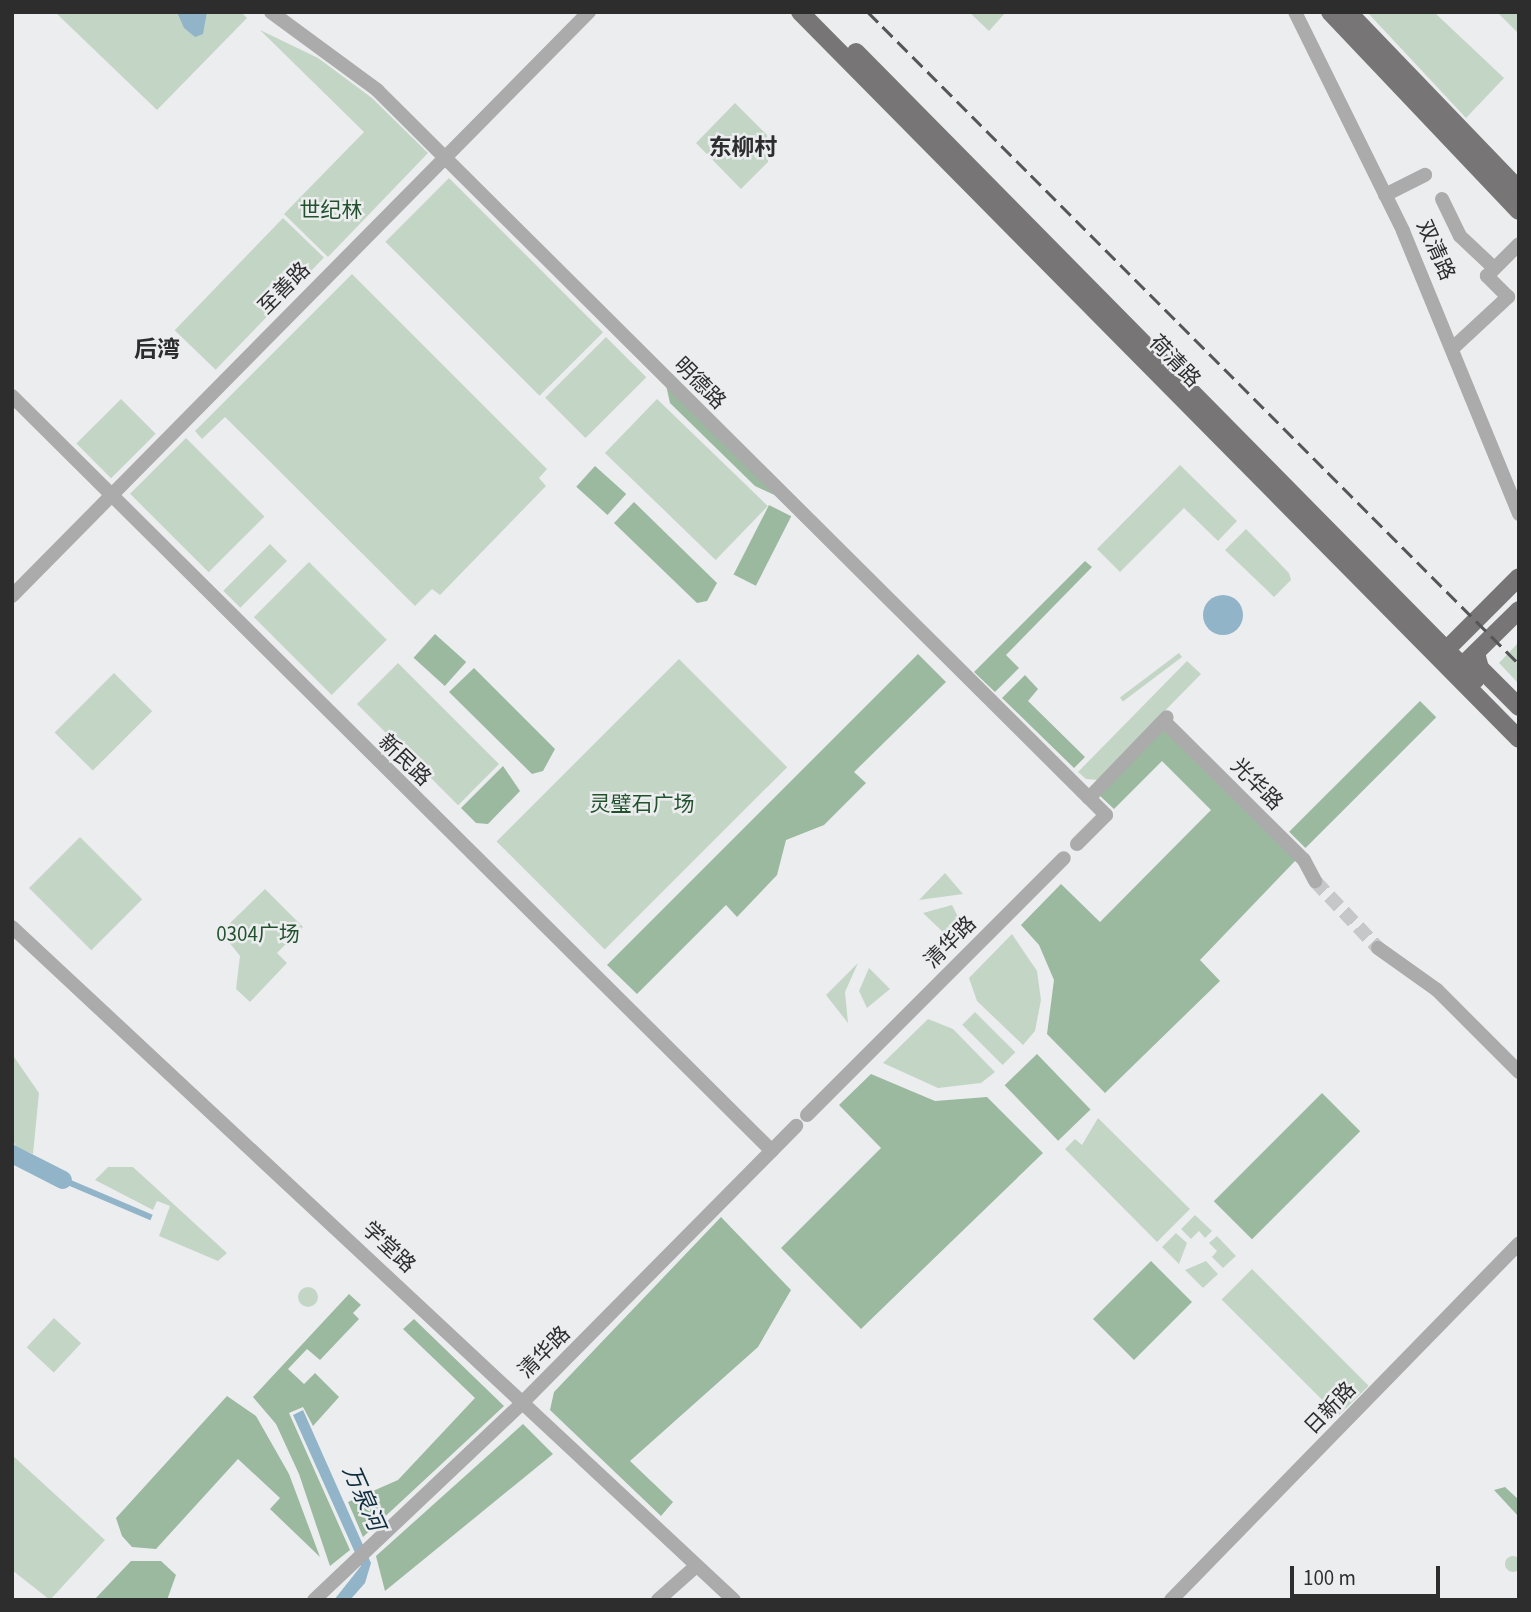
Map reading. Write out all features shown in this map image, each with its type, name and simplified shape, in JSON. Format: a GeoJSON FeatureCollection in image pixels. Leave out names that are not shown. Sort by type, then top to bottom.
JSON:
{"type":"FeatureCollection","features":[{"type":"Feature","properties":{"kind":"main road","name":"荷清路"},"geometry":{"type":"LineString","coordinates":[[800,12],[1451,661],[1519,722]]}},
{"type":"Feature","properties":{"kind":"main road","name":"荷清路"},"geometry":{"type":"LineString","coordinates":[[817,12],[1451,661],[1519,739]]}},
{"type":"Feature","properties":{"kind":"main road"},"geometry":{"type":"LineString","coordinates":[[1330,12],[1519,211]]}},
{"type":"Feature","properties":{"kind":"main road"},"geometry":{"type":"LineString","coordinates":[[1348,12],[1519,190]]}},
{"type":"Feature","properties":{"kind":"main road"},"geometry":{"type":"LineString","coordinates":[[1451,661],[1519,577]]}},
{"type":"Feature","properties":{"kind":"main road"},"geometry":{"type":"LineString","coordinates":[[1451,661],[1479,650],[1519,610]]}},
{"type":"Feature","properties":{"kind":"main road"},"geometry":{"type":"LineString","coordinates":[[1479,650],[1480,668],[1519,707]]}},
{"type":"Feature","properties":{"kind":"street","name":"明德路"},"geometry":{"type":"LineString","coordinates":[[271,12],[377,90],[442,158],[1089,798]]}},
{"type":"Feature","properties":{"kind":"street","name":"至善路"},"geometry":{"type":"LineString","coordinates":[[12,596],[589,12]]}},
{"type":"Feature","properties":{"kind":"street","name":"双清路"},"geometry":{"type":"LineString","coordinates":[[1295,12],[1385,195],[1454,347],[1519,514]]}},
{"type":"Feature","properties":{"kind":"street"},"geometry":{"type":"LineString","coordinates":[[1385,195],[1425,176]]}},
{"type":"Feature","properties":{"kind":"street"},"geometry":{"type":"LineString","coordinates":[[1442,199],[1460,236],[1494,268]]}},
{"type":"Feature","properties":{"kind":"street"},"geometry":{"type":"LineString","coordinates":[[1454,347],[1507,297],[1487,276],[1519,244]]}},
{"type":"Feature","properties":{"kind":"street","name":"新民路"},"geometry":{"type":"LineString","coordinates":[[12,396],[772,1151]]}},
{"type":"Feature","properties":{"kind":"street","name":"光华路"},"geometry":{"type":"LineString","coordinates":[[1089,798],[1166,719],[1304,860],[1315,881]]}},
{"type":"Feature","properties":{"kind":"street"},"geometry":{"type":"LineString","coordinates":[[1077,844],[1107,815],[1089,798]]}},
{"type":"Feature","properties":{"kind":"street","name":"清华路"},"geometry":{"type":"LineString","coordinates":[[807,1115],[1064,858]]}},
{"type":"Feature","properties":{"kind":"street","name":"学堂路"},"geometry":{"type":"LineString","coordinates":[[12,927],[695,1567],[734,1600]]}},
{"type":"Feature","properties":{"kind":"street"},"geometry":{"type":"LineString","coordinates":[[1378,948],[1437,990],[1519,1072]]}},
{"type":"Feature","properties":{"kind":"street","name":"清华路"},"geometry":{"type":"LineString","coordinates":[[314,1600],[522,1403],[796,1126]]}},
{"type":"Feature","properties":{"kind":"street","name":"日新路"},"geometry":{"type":"LineString","coordinates":[[1171,1600],[1519,1244]]}},
{"type":"Feature","properties":{"kind":"street"},"geometry":{"type":"LineString","coordinates":[[657,1600],[695,1567]]}},
{"type":"Feature","properties":{"kind":"green space"},"geometry":{"type":"Polygon","coordinates":[[[55,12],[241,12],[247,18],[157,110],[55,12]]]}},
{"type":"Feature","properties":{"kind":"green space"},"geometry":{"type":"Polygon","coordinates":[[[969,12],[1006,12],[989,31],[969,12]]]}},
{"type":"Feature","properties":{"kind":"green space"},"geometry":{"type":"Polygon","coordinates":[[[1367,12],[1434,12],[1504,78],[1466,118],[1367,12]]]}},
{"type":"Feature","properties":{"kind":"green space"},"geometry":{"type":"Polygon","coordinates":[[[1497,12],[1519,12],[1519,34],[1497,12]]]}},
{"type":"Feature","properties":{"kind":"green space","name":"世纪林"},"geometry":{"type":"Polygon","coordinates":[[[260,30],[318,58],[372,98],[428,153],[328,257],[284,214],[364,132],[260,30]]]}},
{"type":"Feature","properties":{"kind":"green space"},"geometry":{"type":"Polygon","coordinates":[[[735,103],[767,135],[768,162],[741,189],[696,143],[735,103]]]}},
{"type":"Feature","properties":{"kind":"green space"},"geometry":{"type":"Polygon","coordinates":[[[449,178],[603,332],[540,396],[385,242],[449,178]]]}},
{"type":"Feature","properties":{"kind":"green space"},"geometry":{"type":"Polygon","coordinates":[[[283,218],[324,258],[216,370],[175,330],[283,218]]]}},
{"type":"Feature","properties":{"kind":"green space"},"geometry":{"type":"Polygon","coordinates":[[[352,274],[547,469],[539,478],[546,486],[440,595],[432,589],[415,606],[225,417],[202,439],[195,431],[352,274]]]}},
{"type":"Feature","properties":{"kind":"green space"},"geometry":{"type":"Polygon","coordinates":[[[606,337],[646,377],[585,438],[545,398],[606,337]]]}},
{"type":"Feature","properties":{"kind":"green space"},"geometry":{"type":"Polygon","coordinates":[[[666,385],[781,498],[755,486],[670,403],[666,385]]]}},
{"type":"Feature","properties":{"kind":"green space"},"geometry":{"type":"Polygon","coordinates":[[[121,399],[156,434],[111,478],[76,444],[121,399]]]}},
{"type":"Feature","properties":{"kind":"green space"},"geometry":{"type":"Polygon","coordinates":[[[657,399],[768,506],[716,560],[605,453],[657,399]]]}},
{"type":"Feature","properties":{"kind":"green space"},"geometry":{"type":"Polygon","coordinates":[[[186,438],[264,516],[209,572],[130,494],[186,438]]]}},
{"type":"Feature","properties":{"kind":"green space"},"geometry":{"type":"Polygon","coordinates":[[[1180,465],[1237,521],[1218,541],[1184,508],[1120,572],[1097,549],[1180,465]]]}},
{"type":"Feature","properties":{"kind":"green space"},"geometry":{"type":"Polygon","coordinates":[[[595,466],[626,494],[607,515],[576,487],[595,466]]]}},
{"type":"Feature","properties":{"kind":"green space"},"geometry":{"type":"Polygon","coordinates":[[[634,502],[717,583],[707,601],[697,603],[614,523],[634,502]]]}},
{"type":"Feature","properties":{"kind":"green space"},"geometry":{"type":"Polygon","coordinates":[[[769,505],[791,516],[756,586],[734,574],[769,505]]]}},
{"type":"Feature","properties":{"kind":"green space"},"geometry":{"type":"Polygon","coordinates":[[[1246,529],[1289,573],[1291,580],[1274,597],[1225,550],[1246,529]]]}},
{"type":"Feature","properties":{"kind":"green space"},"geometry":{"type":"Polygon","coordinates":[[[270,544],[287,561],[240,608],[223,591],[270,544]]]}},
{"type":"Feature","properties":{"kind":"green space"},"geometry":{"type":"Polygon","coordinates":[[[1085,561],[1092,567],[1006,655],[1019,668],[995,692],[974,672],[1085,561]]]}},
{"type":"Feature","properties":{"kind":"green space"},"geometry":{"type":"Polygon","coordinates":[[[309,562],[387,640],[332,695],[254,617],[309,562]]]}},
{"type":"Feature","properties":{"kind":"green space"},"geometry":{"type":"Polygon","coordinates":[[[435,634],[466,662],[445,686],[414,658],[435,634]]]}},
{"type":"Feature","properties":{"kind":"green space"},"geometry":{"type":"Polygon","coordinates":[[[1519,642],[1519,684],[1499,663],[1519,642]]]}},
{"type":"Feature","properties":{"kind":"green space"},"geometry":{"type":"Polygon","coordinates":[[[1179,653],[1182,657],[1123,702],[1120,698],[1179,653]]]}},
{"type":"Feature","properties":{"kind":"green space"},"geometry":{"type":"Polygon","coordinates":[[[918,654],[946,682],[854,772],[866,783],[824,825],[786,840],[777,875],[737,917],[726,905],[637,994],[607,965],[918,654]]]}},
{"type":"Feature","properties":{"kind":"green space","name":"灵璧石广场"},"geometry":{"type":"Polygon","coordinates":[[[679,659],[787,767],[605,950],[497,841],[679,659]]]}},
{"type":"Feature","properties":{"kind":"green space"},"geometry":{"type":"Polygon","coordinates":[[[1187,661],[1201,674],[1097,780],[1086,779],[1078,772],[1187,661]]]}},
{"type":"Feature","properties":{"kind":"green space"},"geometry":{"type":"Polygon","coordinates":[[[398,663],[499,764],[458,805],[357,704],[398,663]]]}},
{"type":"Feature","properties":{"kind":"green space"},"geometry":{"type":"Polygon","coordinates":[[[474,668],[555,749],[543,771],[532,774],[449,692],[474,668]]]}},
{"type":"Feature","properties":{"kind":"green space"},"geometry":{"type":"Polygon","coordinates":[[[114,673],[152,711],[93,771],[55,732],[114,673]]]}},
{"type":"Feature","properties":{"kind":"green space"},"geometry":{"type":"Polygon","coordinates":[[[1025,675],[1038,689],[1028,701],[1085,757],[1074,768],[1002,698],[1025,675]]]}},
{"type":"Feature","properties":{"kind":"green space"},"geometry":{"type":"Polygon","coordinates":[[[1420,701],[1436,717],[1305,848],[1289,832],[1420,701]]]}},
{"type":"Feature","properties":{"kind":"green space"},"geometry":{"type":"Polygon","coordinates":[[[1163,728],[1296,860],[1200,960],[1220,981],[1105,1093],[1047,1034],[1054,980],[1039,945],[1021,925],[1061,884],[1100,922],[1211,810],[1162,761],[1114,809],[1098,794],[1163,728]]]}},
{"type":"Feature","properties":{"kind":"green space"},"geometry":{"type":"Polygon","coordinates":[[[503,766],[520,791],[488,824],[476,823],[461,808],[503,766]]]}},
{"type":"Feature","properties":{"kind":"green space"},"geometry":{"type":"Polygon","coordinates":[[[80,837],[142,899],[91,950],[29,888],[80,837]]]}},
{"type":"Feature","properties":{"kind":"green space"},"geometry":{"type":"Polygon","coordinates":[[[945,873],[963,894],[919,900],[945,873]]]}},
{"type":"Feature","properties":{"kind":"green space","name":"0304广场"},"geometry":{"type":"Polygon","coordinates":[[[265,889],[303,927],[277,953],[287,963],[250,1002],[236,989],[240,956],[221,932],[265,889]]]}},
{"type":"Feature","properties":{"kind":"green space"},"geometry":{"type":"Polygon","coordinates":[[[952,905],[959,919],[944,933],[923,913],[952,905]]]}},
{"type":"Feature","properties":{"kind":"green space"},"geometry":{"type":"Polygon","coordinates":[[[1012,934],[1037,971],[1041,1000],[1035,1031],[1023,1045],[977,1001],[969,978],[1012,934]]]}},
{"type":"Feature","properties":{"kind":"green space"},"geometry":{"type":"Polygon","coordinates":[[[858,963],[845,992],[848,1023],[826,995],[858,963]]]}},
{"type":"Feature","properties":{"kind":"green space"},"geometry":{"type":"Polygon","coordinates":[[[869,968],[890,989],[867,1008],[859,991],[869,968]]]}},
{"type":"Feature","properties":{"kind":"green space"},"geometry":{"type":"Polygon","coordinates":[[[975,1012],[1015,1052],[1003,1065],[962,1025],[975,1012]]]}},
{"type":"Feature","properties":{"kind":"green space"},"geometry":{"type":"Polygon","coordinates":[[[928,1019],[953,1029],[995,1072],[981,1083],[938,1088],[883,1063],[928,1019]]]}},
{"type":"Feature","properties":{"kind":"green space"},"geometry":{"type":"Polygon","coordinates":[[[12,1054],[39,1093],[33,1154],[16,1147],[12,1138],[12,1054]]]}},
{"type":"Feature","properties":{"kind":"green space"},"geometry":{"type":"Polygon","coordinates":[[[1037,1054],[1090,1109],[1058,1141],[1005,1085],[1037,1054]]]}},
{"type":"Feature","properties":{"kind":"green space"},"geometry":{"type":"Polygon","coordinates":[[[871,1074],[935,1101],[987,1097],[1043,1153],[861,1329],[781,1248],[881,1148],[839,1105],[871,1074]]]}},
{"type":"Feature","properties":{"kind":"green space"},"geometry":{"type":"Polygon","coordinates":[[[1322,1093],[1360,1131],[1252,1239],[1214,1201],[1322,1093]]]}},
{"type":"Feature","properties":{"kind":"green space"},"geometry":{"type":"Polygon","coordinates":[[[1098,1118],[1190,1209],[1157,1242],[1065,1149],[1075,1139],[1082,1145],[1098,1118]]]}},
{"type":"Feature","properties":{"kind":"green space"},"geometry":{"type":"Polygon","coordinates":[[[108,1167],[133,1167],[227,1253],[218,1261],[159,1236],[170,1206],[157,1201],[153,1210],[95,1180],[108,1167]]]}},
{"type":"Feature","properties":{"kind":"green space"},"geometry":{"type":"Polygon","coordinates":[[[1195,1215],[1212,1231],[1205,1238],[1199,1231],[1191,1239],[1181,1229],[1195,1215]]]}},
{"type":"Feature","properties":{"kind":"green space"},"geometry":{"type":"Polygon","coordinates":[[[721,1217],[791,1290],[758,1347],[630,1461],[673,1502],[661,1516],[550,1410],[554,1392],[721,1217]]]}},
{"type":"Feature","properties":{"kind":"green space"},"geometry":{"type":"Polygon","coordinates":[[[1176,1233],[1187,1243],[1179,1264],[1162,1247],[1176,1233]]]}},
{"type":"Feature","properties":{"kind":"green space"},"geometry":{"type":"Polygon","coordinates":[[[1217,1236],[1236,1256],[1223,1268],[1212,1257],[1217,1251],[1209,1243],[1217,1236]]]}},
{"type":"Feature","properties":{"kind":"green space"},"geometry":{"type":"Polygon","coordinates":[[[1151,1261],[1192,1302],[1134,1360],[1093,1319],[1151,1261]]]}},
{"type":"Feature","properties":{"kind":"green space"},"geometry":{"type":"Polygon","coordinates":[[[1206,1261],[1218,1274],[1203,1288],[1185,1270],[1206,1261]]]}},
{"type":"Feature","properties":{"kind":"green space"},"geometry":{"type":"Polygon","coordinates":[[[1252,1269],[1369,1386],[1338,1416],[1222,1299],[1252,1269]]]}},
{"type":"Feature","properties":{"kind":"green space"},"geometry":{"type":"Polygon","coordinates":[[[308,1287],[315,1290],[318,1297],[315,1304],[308,1307],[301,1304],[298,1297],[301,1290],[308,1287]]]}},
{"type":"Feature","properties":{"kind":"green space"},"geometry":{"type":"Polygon","coordinates":[[[349,1294],[361,1305],[353,1313],[359,1319],[320,1360],[307,1349],[288,1369],[304,1384],[315,1373],[339,1397],[313,1426],[303,1407],[289,1413],[350,1550],[330,1566],[299,1474],[276,1424],[253,1397],[349,1294]]]}},
{"type":"Feature","properties":{"kind":"green space"},"geometry":{"type":"Polygon","coordinates":[[[54,1318],[81,1343],[54,1372],[27,1347],[54,1318]]]}},
{"type":"Feature","properties":{"kind":"green space"},"geometry":{"type":"Polygon","coordinates":[[[414,1319],[504,1406],[363,1537],[348,1502],[398,1480],[475,1398],[403,1329],[414,1319]]]}},
{"type":"Feature","properties":{"kind":"green space"},"geometry":{"type":"Polygon","coordinates":[[[227,1396],[256,1416],[289,1474],[320,1557],[270,1509],[280,1498],[238,1459],[156,1549],[132,1547],[122,1536],[116,1518],[227,1396]]]}},
{"type":"Feature","properties":{"kind":"green space"},"geometry":{"type":"Polygon","coordinates":[[[523,1424],[553,1454],[385,1591],[376,1556],[523,1424]]]}},
{"type":"Feature","properties":{"kind":"green space"},"geometry":{"type":"Polygon","coordinates":[[[12,1455],[105,1540],[50,1600],[12,1570],[12,1455]]]}},
{"type":"Feature","properties":{"kind":"green space"},"geometry":{"type":"Polygon","coordinates":[[[1505,1487],[1519,1500],[1519,1517],[1494,1490],[1505,1487]]]}},
{"type":"Feature","properties":{"kind":"green space"},"geometry":{"type":"Polygon","coordinates":[[[1510,1556],[1516,1556],[1521,1564],[1519,1570],[1510,1572],[1505,1567],[1505,1561],[1510,1556]]]}},
{"type":"Feature","properties":{"kind":"green space"},"geometry":{"type":"Polygon","coordinates":[[[131,1561],[161,1561],[176,1575],[167,1600],[94,1600],[131,1561]]]}},
{"type":"Feature","properties":{"kind":"water"},"geometry":{"type":"Polygon","coordinates":[[[177,12],[207,12],[203,34],[195,37],[184,28],[177,12]]]}},
{"type":"Feature","properties":{"kind":"water"},"geometry":{"type":"Polygon","coordinates":[[[1223,595],[1237,601],[1243,615],[1237,629],[1223,635],[1209,629],[1203,615],[1209,601],[1223,595]]]}},
{"type":"Feature","properties":{"kind":"water"},"geometry":{"type":"Polygon","coordinates":[[[12,1143],[30,1159],[25,1167],[12,1162],[12,1143]]]}},
{"type":"Feature","properties":{"kind":"water"},"geometry":{"type":"Polygon","coordinates":[[[45,1169],[153,1215],[150,1220],[43,1175],[45,1169]]]}},
{"type":"Feature","properties":{"kind":"water"},"geometry":{"type":"Polygon","coordinates":[[[303,1410],[371,1563],[365,1583],[350,1600],[334,1600],[361,1566],[293,1415],[303,1410]]]}},
{"type":"Feature","properties":{"kind":"waterway","name":"万泉河"},"geometry":{"type":"LineString","coordinates":[[12,1154],[63,1180]]}},
{"type":"Feature","properties":{"kind":"tunnel"},"geometry":{"type":"LineString","coordinates":[[1315,881],[1378,948]]}},
{"type":"Feature","properties":{"kind":"railway"},"geometry":{"type":"LineString","coordinates":[[868,12],[1519,664]]}},
{"type":"Feature","properties":{"kind":"district","name":"东柳村"},"geometry":{"type":"Point","coordinates":[743,148]}},
{"type":"Feature","properties":{"kind":"district","name":"后湾"},"geometry":{"type":"Point","coordinates":[157,350]}}]}
